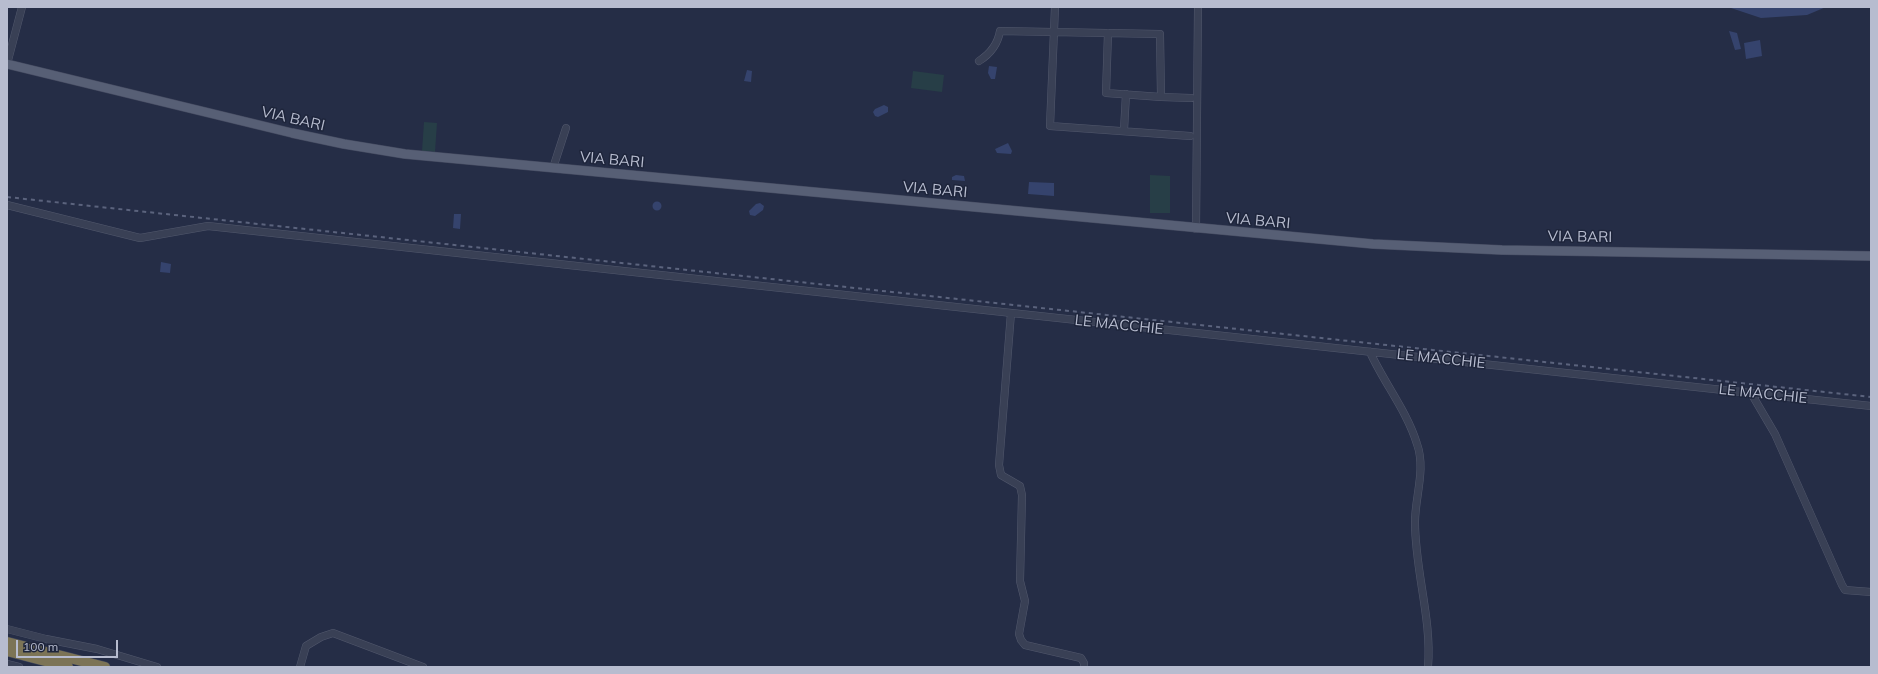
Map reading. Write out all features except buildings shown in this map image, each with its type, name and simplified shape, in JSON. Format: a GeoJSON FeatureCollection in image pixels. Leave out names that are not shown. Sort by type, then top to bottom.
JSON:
{"type":"FeatureCollection","features":[{"type":"Feature","properties":{"kind":"highway"},"geometry":{"type":"LineString","coordinates":[[7,642],[105,667]]}},
{"type":"Feature","properties":{"kind":"highway"},"geometry":{"type":"LineString","coordinates":[[7,652],[68,667]]}},
{"type":"Feature","properties":{"kind":"main road","name":"VIA BARI"},"geometry":{"type":"LineString","coordinates":[[7,64],[344,144],[405,154],[1342,242],[1437,248],[1871,256]]}},
{"type":"Feature","properties":{"kind":"street"},"geometry":{"type":"LineString","coordinates":[[7,64],[22,7]]}},
{"type":"Feature","properties":{"kind":"street"},"geometry":{"type":"LineString","coordinates":[[1055,7],[1050,126],[1124,130],[1190,136]]}},
{"type":"Feature","properties":{"kind":"street"},"geometry":{"type":"LineString","coordinates":[[1196,229],[1198,7]]}},
{"type":"Feature","properties":{"kind":"street"},"geometry":{"type":"LineString","coordinates":[[979,61],[986,56],[998,40],[1000,31],[1160,34],[1161,97]]}},
{"type":"Feature","properties":{"kind":"street"},"geometry":{"type":"LineString","coordinates":[[1108,33],[1106,93],[1191,98]]}},
{"type":"Feature","properties":{"kind":"street"},"geometry":{"type":"LineString","coordinates":[[1124,130],[1126,94]]}},
{"type":"Feature","properties":{"kind":"street"},"geometry":{"type":"LineString","coordinates":[[553,168],[566,128]]}},
{"type":"Feature","properties":{"kind":"street","name":"LE MACCHIE"},"geometry":{"type":"LineString","coordinates":[[7,205],[140,238],[208,226],[1370,352],[1553,370],[1871,406]]}},
{"type":"Feature","properties":{"kind":"street"},"geometry":{"type":"LineString","coordinates":[[1011,313],[999,465],[1001,475],[1020,486],[1022,495],[1020,581],[1025,601],[1019,634],[1025,645],[1081,658],[1084,663],[1084,667]]}},
{"type":"Feature","properties":{"kind":"street"},"geometry":{"type":"LineString","coordinates":[[1370,352],[1397,400],[1418,444],[1420,484],[1415,521],[1424,608],[1430,645],[1428,667]]}},
{"type":"Feature","properties":{"kind":"street"},"geometry":{"type":"LineString","coordinates":[[1751,393],[1775,434],[1845,590],[1871,592]]}},
{"type":"Feature","properties":{"kind":"street"},"geometry":{"type":"LineString","coordinates":[[7,629],[46,639],[97,649],[157,667]]}},
{"type":"Feature","properties":{"kind":"street"},"geometry":{"type":"LineString","coordinates":[[300,667],[306,646],[321,637],[333,633],[423,667]]}},
{"type":"Feature","properties":{"kind":"street"},"geometry":{"type":"LineString","coordinates":[[7,664],[19,667]]}},
{"type":"Feature","properties":{"kind":"shaded area"},"geometry":{"type":"Polygon","coordinates":[[[913,71],[944,75],[942,92],[911,88],[913,71]]]}},
{"type":"Feature","properties":{"kind":"shaded area"},"geometry":{"type":"Polygon","coordinates":[[[424,122],[437,123],[435,152],[422,151],[424,122]]]}},
{"type":"Feature","properties":{"kind":"shaded area"},"geometry":{"type":"Polygon","coordinates":[[[1150,175],[1170,176],[1170,213],[1150,213],[1150,175]]]}},
{"type":"Feature","properties":{"kind":"water"},"geometry":{"type":"Polygon","coordinates":[[[1728,7],[1826,7],[1807,15],[1761,18],[1728,7]]]}},
{"type":"Feature","properties":{"kind":"water"},"geometry":{"type":"Polygon","coordinates":[[[1729,31],[1737,33],[1741,49],[1735,50],[1729,31]]]}},
{"type":"Feature","properties":{"kind":"water"},"geometry":{"type":"Polygon","coordinates":[[[1760,40],[1762,56],[1746,59],[1744,43],[1760,40]]]}},
{"type":"Feature","properties":{"kind":"water"},"geometry":{"type":"Polygon","coordinates":[[[989,66],[997,67],[995,79],[991,79],[988,73],[989,66]]]}},
{"type":"Feature","properties":{"kind":"water"},"geometry":{"type":"Polygon","coordinates":[[[747,70],[752,71],[751,82],[744,81],[747,70]]]}},
{"type":"Feature","properties":{"kind":"water"},"geometry":{"type":"Polygon","coordinates":[[[884,105],[888,107],[888,112],[878,117],[875,116],[873,112],[875,109],[884,105]]]}},
{"type":"Feature","properties":{"kind":"water"},"geometry":{"type":"Polygon","coordinates":[[[1008,143],[1012,151],[1011,154],[997,153],[995,149],[1008,143]]]}},
{"type":"Feature","properties":{"kind":"water"},"geometry":{"type":"Polygon","coordinates":[[[956,175],[964,176],[965,181],[952,180],[952,177],[956,175]]]}},
{"type":"Feature","properties":{"kind":"water"},"geometry":{"type":"Polygon","coordinates":[[[1029,182],[1054,183],[1054,196],[1028,194],[1029,182]]]}},
{"type":"Feature","properties":{"kind":"water"},"geometry":{"type":"Polygon","coordinates":[[[657,201],[662,206],[657,211],[652,206],[657,201]]]}},
{"type":"Feature","properties":{"kind":"water"},"geometry":{"type":"Polygon","coordinates":[[[760,203],[764,206],[763,210],[755,216],[750,215],[749,211],[756,204],[760,203]]]}},
{"type":"Feature","properties":{"kind":"water"},"geometry":{"type":"Polygon","coordinates":[[[454,214],[461,214],[460,229],[453,228],[454,214]]]}},
{"type":"Feature","properties":{"kind":"water"},"geometry":{"type":"Polygon","coordinates":[[[161,262],[171,264],[170,273],[160,272],[161,262]]]}},
{"type":"Feature","properties":{"kind":"railway"},"geometry":{"type":"LineString","coordinates":[[7,197],[1871,397]]}}]}
